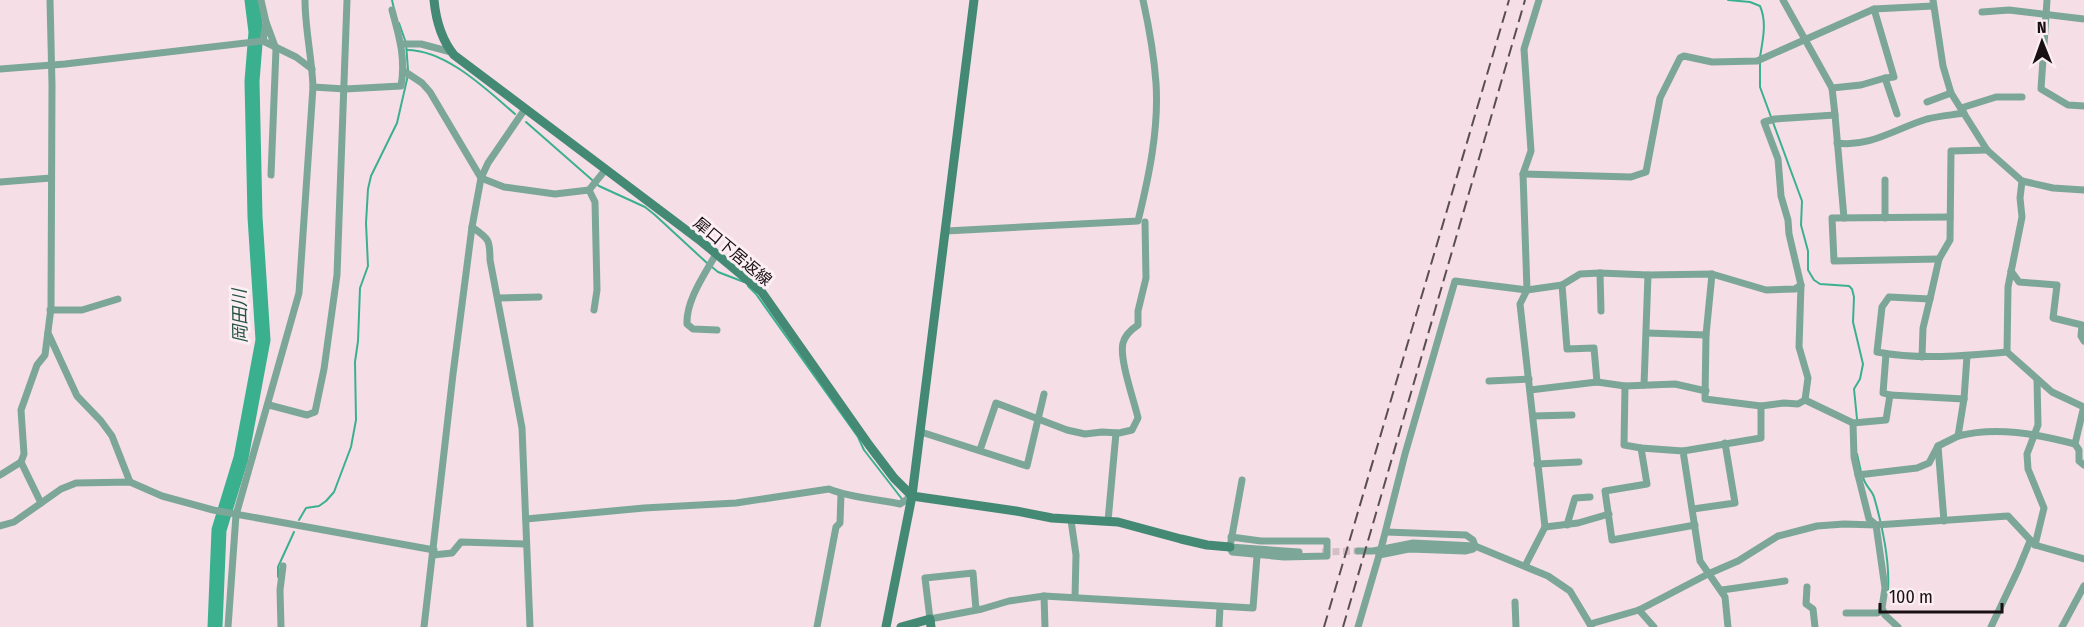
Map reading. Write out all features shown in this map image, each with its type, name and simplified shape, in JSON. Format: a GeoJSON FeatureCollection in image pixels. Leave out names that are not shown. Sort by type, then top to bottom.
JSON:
{"type":"FeatureCollection","features":[{"type":"Feature","properties":{"kind":"street"},"geometry":{"type":"LineString","coordinates":[[0,475],[21,462],[24,454],[21,410],[37,365],[45,355],[48,333],[52,65],[50,0]]}},
{"type":"Feature","properties":{"kind":"street"},"geometry":{"type":"LineString","coordinates":[[261,0],[276,49],[271,175]]}},
{"type":"Feature","properties":{"kind":"street"},"geometry":{"type":"LineString","coordinates":[[228,627],[234,514],[268,405],[299,293],[313,87],[305,24],[305,0]]}},
{"type":"Feature","properties":{"kind":"street"},"geometry":{"type":"LineString","coordinates":[[268,405],[307,415],[315,412],[324,369],[337,275],[347,0]]}},
{"type":"Feature","properties":{"kind":"street","name":"犀口下居返線"},"geometry":{"type":"LineString","coordinates":[[434,0],[440,32],[451,52],[606,169],[761,291],[869,445],[894,478],[912,496]]}},
{"type":"Feature","properties":{"kind":"street"},"geometry":{"type":"LineString","coordinates":[[886,627],[912,496],[921,432],[929,351],[974,0]]}},
{"type":"Feature","properties":{"kind":"street"},"geometry":{"type":"LineString","coordinates":[[946,231],[1138,221],[1149,174],[1156,113],[1156,84],[1143,0]]}},
{"type":"Feature","properties":{"kind":"street"},"geometry":{"type":"LineString","coordinates":[[1525,566],[1545,527],[1520,304],[1527,290],[1523,174],[1532,151],[1524,49],[1539,0]]}},
{"type":"Feature","properties":{"kind":"street"},"geometry":{"type":"LineString","coordinates":[[1783,0],[1832,88],[1844,218]]}},
{"type":"Feature","properties":{"kind":"street"},"geometry":{"type":"LineString","coordinates":[[2008,10],[2010,0]]}},
{"type":"Feature","properties":{"kind":"street"},"geometry":{"type":"LineString","coordinates":[[2047,0],[2041,89],[2068,105],[2084,106]]}},
{"type":"Feature","properties":{"kind":"street"},"geometry":{"type":"LineString","coordinates":[[1523,174],[1631,177],[1646,172],[1660,98],[1680,58],[1684,56],[1712,63],[1757,62],[1874,9],[1933,3],[1942,66],[1951,93],[1987,150],[2022,181],[2053,188],[2084,190]]}},
{"type":"Feature","properties":{"kind":"street"},"geometry":{"type":"LineString","coordinates":[[1832,88],[1861,85],[1894,77],[1874,9]]}},
{"type":"Feature","properties":{"kind":"street"},"geometry":{"type":"LineString","coordinates":[[313,87],[345,89],[401,86],[408,73],[405,44],[392,10]]}},
{"type":"Feature","properties":{"kind":"street"},"geometry":{"type":"LineString","coordinates":[[1982,12],[2008,10],[2084,19]]}},
{"type":"Feature","properties":{"kind":"street"},"geometry":{"type":"LineString","coordinates":[[263,41],[266,22]]}},
{"type":"Feature","properties":{"kind":"street"},"geometry":{"type":"LineString","coordinates":[[0,69],[263,41],[296,57],[312,69]]}},
{"type":"Feature","properties":{"kind":"street"},"geometry":{"type":"LineString","coordinates":[[405,44],[421,44],[451,52]]}},
{"type":"Feature","properties":{"kind":"street"},"geometry":{"type":"LineString","coordinates":[[408,73],[430,92],[481,178],[504,187],[555,194],[589,190],[606,169]]}},
{"type":"Feature","properties":{"kind":"street"},"geometry":{"type":"LineString","coordinates":[[1885,78],[1897,114]]}},
{"type":"Feature","properties":{"kind":"street"},"geometry":{"type":"LineString","coordinates":[[1927,102],[1951,93]]}},
{"type":"Feature","properties":{"kind":"street"},"geometry":{"type":"LineString","coordinates":[[1837,143],[1853,145],[1928,119],[1963,110],[1996,97],[2022,97]]}},
{"type":"Feature","properties":{"kind":"street"},"geometry":{"type":"LineString","coordinates":[[424,627],[453,374],[472,227],[481,178],[488,163],[525,109]]}},
{"type":"Feature","properties":{"kind":"street"},"geometry":{"type":"LineString","coordinates":[[1805,400],[1808,378],[1799,347],[1801,285],[1781,196],[1778,159],[1764,122],[1775,119],[1834,115]]}},
{"type":"Feature","properties":{"kind":"street"},"geometry":{"type":"LineString","coordinates":[[1922,357],[1923,328],[1939,259],[1950,240],[1951,151],[1987,150]]}},
{"type":"Feature","properties":{"kind":"street"},"geometry":{"type":"LineString","coordinates":[[0,182],[51,178]]}},
{"type":"Feature","properties":{"kind":"street"},"geometry":{"type":"LineString","coordinates":[[1885,180],[1885,218]]}},
{"type":"Feature","properties":{"kind":"street"},"geometry":{"type":"LineString","coordinates":[[2022,181],[2020,198],[2022,217],[2008,287],[2007,352],[2052,392],[2084,409],[2075,444]]}},
{"type":"Feature","properties":{"kind":"street"},"geometry":{"type":"LineString","coordinates":[[589,190],[595,202],[597,290],[594,309]]}},
{"type":"Feature","properties":{"kind":"street"},"geometry":{"type":"LineString","coordinates":[[1939,259],[1834,261],[1832,218],[1950,217]]}},
{"type":"Feature","properties":{"kind":"street"},"geometry":{"type":"LineString","coordinates":[[980,450],[996,403],[1085,434],[1132,430],[1138,418],[1123,359],[1123,343],[1128,332],[1138,325],[1138,311],[1146,278],[1145,222]]}},
{"type":"Feature","properties":{"kind":"street"},"geometry":{"type":"LineString","coordinates":[[472,227],[490,243],[490,260],[522,428],[530,627]]}},
{"type":"Feature","properties":{"kind":"street"},"geometry":{"type":"LineString","coordinates":[[716,254],[703,277],[687,316],[687,324],[693,329],[717,330]]}},
{"type":"Feature","properties":{"kind":"street"},"geometry":{"type":"LineString","coordinates":[[2011,271],[2019,282],[2057,285],[2053,318],[2082,325],[2081,336],[2084,341]]}},
{"type":"Feature","properties":{"kind":"street"},"geometry":{"type":"LineString","coordinates":[[1600,273],[1601,311]]}},
{"type":"Feature","properties":{"kind":"street"},"geometry":{"type":"LineString","coordinates":[[1358,627],[1455,281],[1527,290],[1562,285],[1580,274],[1712,274],[1766,290],[1795,289],[1801,285]]}},
{"type":"Feature","properties":{"kind":"street"},"geometry":{"type":"LineString","coordinates":[[1712,274],[1706,335],[1705,399],[1761,406],[1798,404],[1805,400]]}},
{"type":"Feature","properties":{"kind":"street"},"geometry":{"type":"LineString","coordinates":[[1644,385],[1648,275]]}},
{"type":"Feature","properties":{"kind":"street"},"geometry":{"type":"LineString","coordinates":[[1562,285],[1567,349],[1594,348],[1597,382]]}},
{"type":"Feature","properties":{"kind":"street"},"geometry":{"type":"LineString","coordinates":[[498,298],[540,297]]}},
{"type":"Feature","properties":{"kind":"street"},"geometry":{"type":"LineString","coordinates":[[1930,299],[1889,297],[1882,307],[1877,352],[1922,357],[2007,352]]}},
{"type":"Feature","properties":{"kind":"street"},"geometry":{"type":"LineString","coordinates":[[50,310],[82,310],[118,299]]}},
{"type":"Feature","properties":{"kind":"street"},"geometry":{"type":"LineString","coordinates":[[48,333],[77,396],[112,436],[130,482]]}},
{"type":"Feature","properties":{"kind":"street"},"geometry":{"type":"LineString","coordinates":[[1647,333],[1706,335]]}},
{"type":"Feature","properties":{"kind":"street"},"geometry":{"type":"LineString","coordinates":[[1886,354],[1883,393],[1964,399]]}},
{"type":"Feature","properties":{"kind":"street"},"geometry":{"type":"LineString","coordinates":[[1958,436],[1964,399],[1967,356]]}},
{"type":"Feature","properties":{"kind":"street"},"geometry":{"type":"LineString","coordinates":[[1489,381],[1529,380]]}},
{"type":"Feature","properties":{"kind":"street"},"geometry":{"type":"LineString","coordinates":[[1991,627],[2032,543],[2044,508],[2028,469],[2028,454],[2036,435],[2038,416],[2037,380]]}},
{"type":"Feature","properties":{"kind":"street"},"geometry":{"type":"LineString","coordinates":[[1530,390],[1597,382],[1625,386],[1675,384],[1706,391]]}},
{"type":"Feature","properties":{"kind":"street"},"geometry":{"type":"LineString","coordinates":[[1625,386],[1624,445],[1641,448],[1683,450],[1761,438],[1761,406]]}},
{"type":"Feature","properties":{"kind":"street"},"geometry":{"type":"LineString","coordinates":[[921,432],[1026,466],[1044,394]]}},
{"type":"Feature","properties":{"kind":"street"},"geometry":{"type":"LineString","coordinates":[[1805,400],[1853,423],[1886,420],[1890,395]]}},
{"type":"Feature","properties":{"kind":"street"},"geometry":{"type":"LineString","coordinates":[[1533,416],[1572,414]]}},
{"type":"Feature","properties":{"kind":"street"},"geometry":{"type":"LineString","coordinates":[[1853,423],[1854,457],[1869,519],[1880,525]]}},
{"type":"Feature","properties":{"kind":"street"},"geometry":{"type":"LineString","coordinates":[[1860,475],[1917,468],[1929,463],[1938,446],[1958,436],[1991,430],[2036,435],[2075,444],[2079,450],[2079,461],[2084,465]]}},
{"type":"Feature","properties":{"kind":"street"},"geometry":{"type":"LineString","coordinates":[[1108,521],[1116,433]]}},
{"type":"Feature","properties":{"kind":"street"},"geometry":{"type":"LineString","coordinates":[[1693,509],[1735,503],[1725,443]]}},
{"type":"Feature","properties":{"kind":"street"},"geometry":{"type":"LineString","coordinates":[[1938,446],[1944,521]]}},
{"type":"Feature","properties":{"kind":"street"},"geometry":{"type":"LineString","coordinates":[[1641,448],[1647,484],[1605,491],[1612,540],[1695,525]]}},
{"type":"Feature","properties":{"kind":"street"},"geometry":{"type":"LineString","coordinates":[[1683,450],[1700,561],[1725,597],[1728,627]]}},
{"type":"Feature","properties":{"kind":"street"},"geometry":{"type":"LineString","coordinates":[[21,462],[41,503]]}},
{"type":"Feature","properties":{"kind":"street"},"geometry":{"type":"LineString","coordinates":[[1538,464],[1579,462]]}},
{"type":"Feature","properties":{"kind":"street"},"geometry":{"type":"LineString","coordinates":[[526,519],[644,508],[736,503],[829,489],[841,494],[900,504],[912,496],[1071,520],[1108,521],[1207,545],[1231,542],[1327,541],[1327,556],[1257,556],[1232,552],[1231,542],[1242,480]]}},
{"type":"Feature","properties":{"kind":"street"},"geometry":{"type":"LineString","coordinates":[[0,526],[14,522],[61,489],[76,483],[130,482],[162,496],[215,510],[434,553],[452,553],[461,542],[526,544]]}},
{"type":"Feature","properties":{"kind":"street"},"geometry":{"type":"LineString","coordinates":[[817,627],[836,527],[840,523],[841,494]]}},
{"type":"Feature","properties":{"kind":"street"},"geometry":{"type":"LineString","coordinates":[[1567,525],[1575,498],[1590,497]]}},
{"type":"Feature","properties":{"kind":"street"},"geometry":{"type":"LineString","coordinates":[[1545,527],[1567,525],[1609,514]]}},
{"type":"Feature","properties":{"kind":"street"},"geometry":{"type":"LineString","coordinates":[[1359,551],[1379,550],[1413,543],[1475,546],[1548,576],[1570,591],[1590,626],[1639,610],[1738,561],[1778,536],[1817,526],[1880,525],[2008,516],[2032,543],[2084,559]]}},
{"type":"Feature","properties":{"kind":"street"},"geometry":{"type":"LineString","coordinates":[[1071,520],[1076,555],[1075,597]]}},
{"type":"Feature","properties":{"kind":"street"},"geometry":{"type":"LineString","coordinates":[[1880,525],[1885,579],[1883,611],[1898,627]]}},
{"type":"Feature","properties":{"kind":"street"},"geometry":{"type":"LineString","coordinates":[[1386,532],[1466,535],[1473,540],[1475,546]]}},
{"type":"Feature","properties":{"kind":"street"},"geometry":{"type":"LineString","coordinates":[[1231,542],[1274,552],[1322,552]]}},
{"type":"Feature","properties":{"kind":"street"},"geometry":{"type":"LineString","coordinates":[[1379,554],[1409,549],[1465,551],[1475,546]]}},
{"type":"Feature","properties":{"kind":"street"},"geometry":{"type":"LineString","coordinates":[[901,627],[930,623],[1009,602],[1044,596],[1253,608],[1257,556]]}},
{"type":"Feature","properties":{"kind":"street"},"geometry":{"type":"LineString","coordinates":[[281,627],[280,590],[283,567]]}},
{"type":"Feature","properties":{"kind":"street"},"geometry":{"type":"LineString","coordinates":[[930,623],[925,578],[973,573],[976,610]]}},
{"type":"Feature","properties":{"kind":"street"},"geometry":{"type":"LineString","coordinates":[[1722,590],[1785,581]]}},
{"type":"Feature","properties":{"kind":"street"},"geometry":{"type":"LineString","coordinates":[[2061,627],[2084,586]]}},
{"type":"Feature","properties":{"kind":"street"},"geometry":{"type":"LineString","coordinates":[[1807,587],[1806,604],[1813,609],[1815,627]]}},
{"type":"Feature","properties":{"kind":"street"},"geometry":{"type":"LineString","coordinates":[[1044,596],[1045,627]]}},
{"type":"Feature","properties":{"kind":"street"},"geometry":{"type":"LineString","coordinates":[[1515,602],[1516,627]]}},
{"type":"Feature","properties":{"kind":"street"},"geometry":{"type":"LineString","coordinates":[[1219,627],[1220,607]]}},
{"type":"Feature","properties":{"kind":"street"},"geometry":{"type":"LineString","coordinates":[[1639,610],[1654,627]]}},
{"type":"Feature","properties":{"kind":"street"},"geometry":{"type":"LineString","coordinates":[[1846,613],[1877,614],[1883,611]]}},
{"type":"Feature","properties":{"kind":"waterway","name":"岡田川"},"geometry":{"type":"LineString","coordinates":[[215,627],[219,530],[241,458],[263,340],[255,217],[252,81],[256,32],[252,0]]}},
{"type":"Feature","properties":{"kind":"waterway"},"geometry":{"type":"LineString","coordinates":[[392,0],[394,9]]}},
{"type":"Feature","properties":{"kind":"waterway"},"geometry":{"type":"LineString","coordinates":[[1728,0],[1750,2],[1760,6],[1764,24],[1760,57]]}},
{"type":"Feature","properties":{"kind":"waterway"},"geometry":{"type":"LineString","coordinates":[[399,23],[406,43],[408,70]]}},
{"type":"Feature","properties":{"kind":"waterway"},"geometry":{"type":"LineString","coordinates":[[407,50],[436,56],[451,64],[515,114]]}},
{"type":"Feature","properties":{"kind":"waterway"},"geometry":{"type":"LineString","coordinates":[[1760,62],[1760,87],[1802,201],[1801,225],[1808,251],[1808,270],[1814,280],[1820,284],[1849,286],[1852,289],[1853,322],[1863,364],[1860,379],[1854,389],[1857,419]]}},
{"type":"Feature","properties":{"kind":"waterway"},"geometry":{"type":"LineString","coordinates":[[299,520],[306,508],[319,506],[334,492],[351,447],[356,420],[355,362],[360,288],[368,266],[366,223],[368,189],[371,176],[397,123],[408,75]]}},
{"type":"Feature","properties":{"kind":"waterway"},"geometry":{"type":"LineString","coordinates":[[526,122],[599,186],[645,207],[707,263]]}},
{"type":"Feature","properties":{"kind":"waterway"},"geometry":{"type":"LineString","coordinates":[[712,267],[718,272],[744,282]]}},
{"type":"Feature","properties":{"kind":"waterway"},"geometry":{"type":"LineString","coordinates":[[748,286],[858,437],[864,450],[902,499]]}},
{"type":"Feature","properties":{"kind":"waterway"},"geometry":{"type":"LineString","coordinates":[[1857,454],[1861,472]]}},
{"type":"Feature","properties":{"kind":"waterway"},"geometry":{"type":"LineString","coordinates":[[1863,477],[1873,494],[1880,519],[1887,555],[1888,590]]}},
{"type":"Feature","properties":{"kind":"waterway"},"geometry":{"type":"LineString","coordinates":[[278,577],[278,567],[294,532]]}},
{"type":"Feature","properties":{"kind":"tunnel"},"geometry":{"type":"LineString","coordinates":[[1322,552],[1358,551]]}},
{"type":"Feature","properties":{"kind":"railway"},"geometry":{"type":"LineString","coordinates":[[1324,627],[1509,0]]}},
{"type":"Feature","properties":{"kind":"railway"},"geometry":{"type":"LineString","coordinates":[[1343,627],[1525,0]]}}]}
